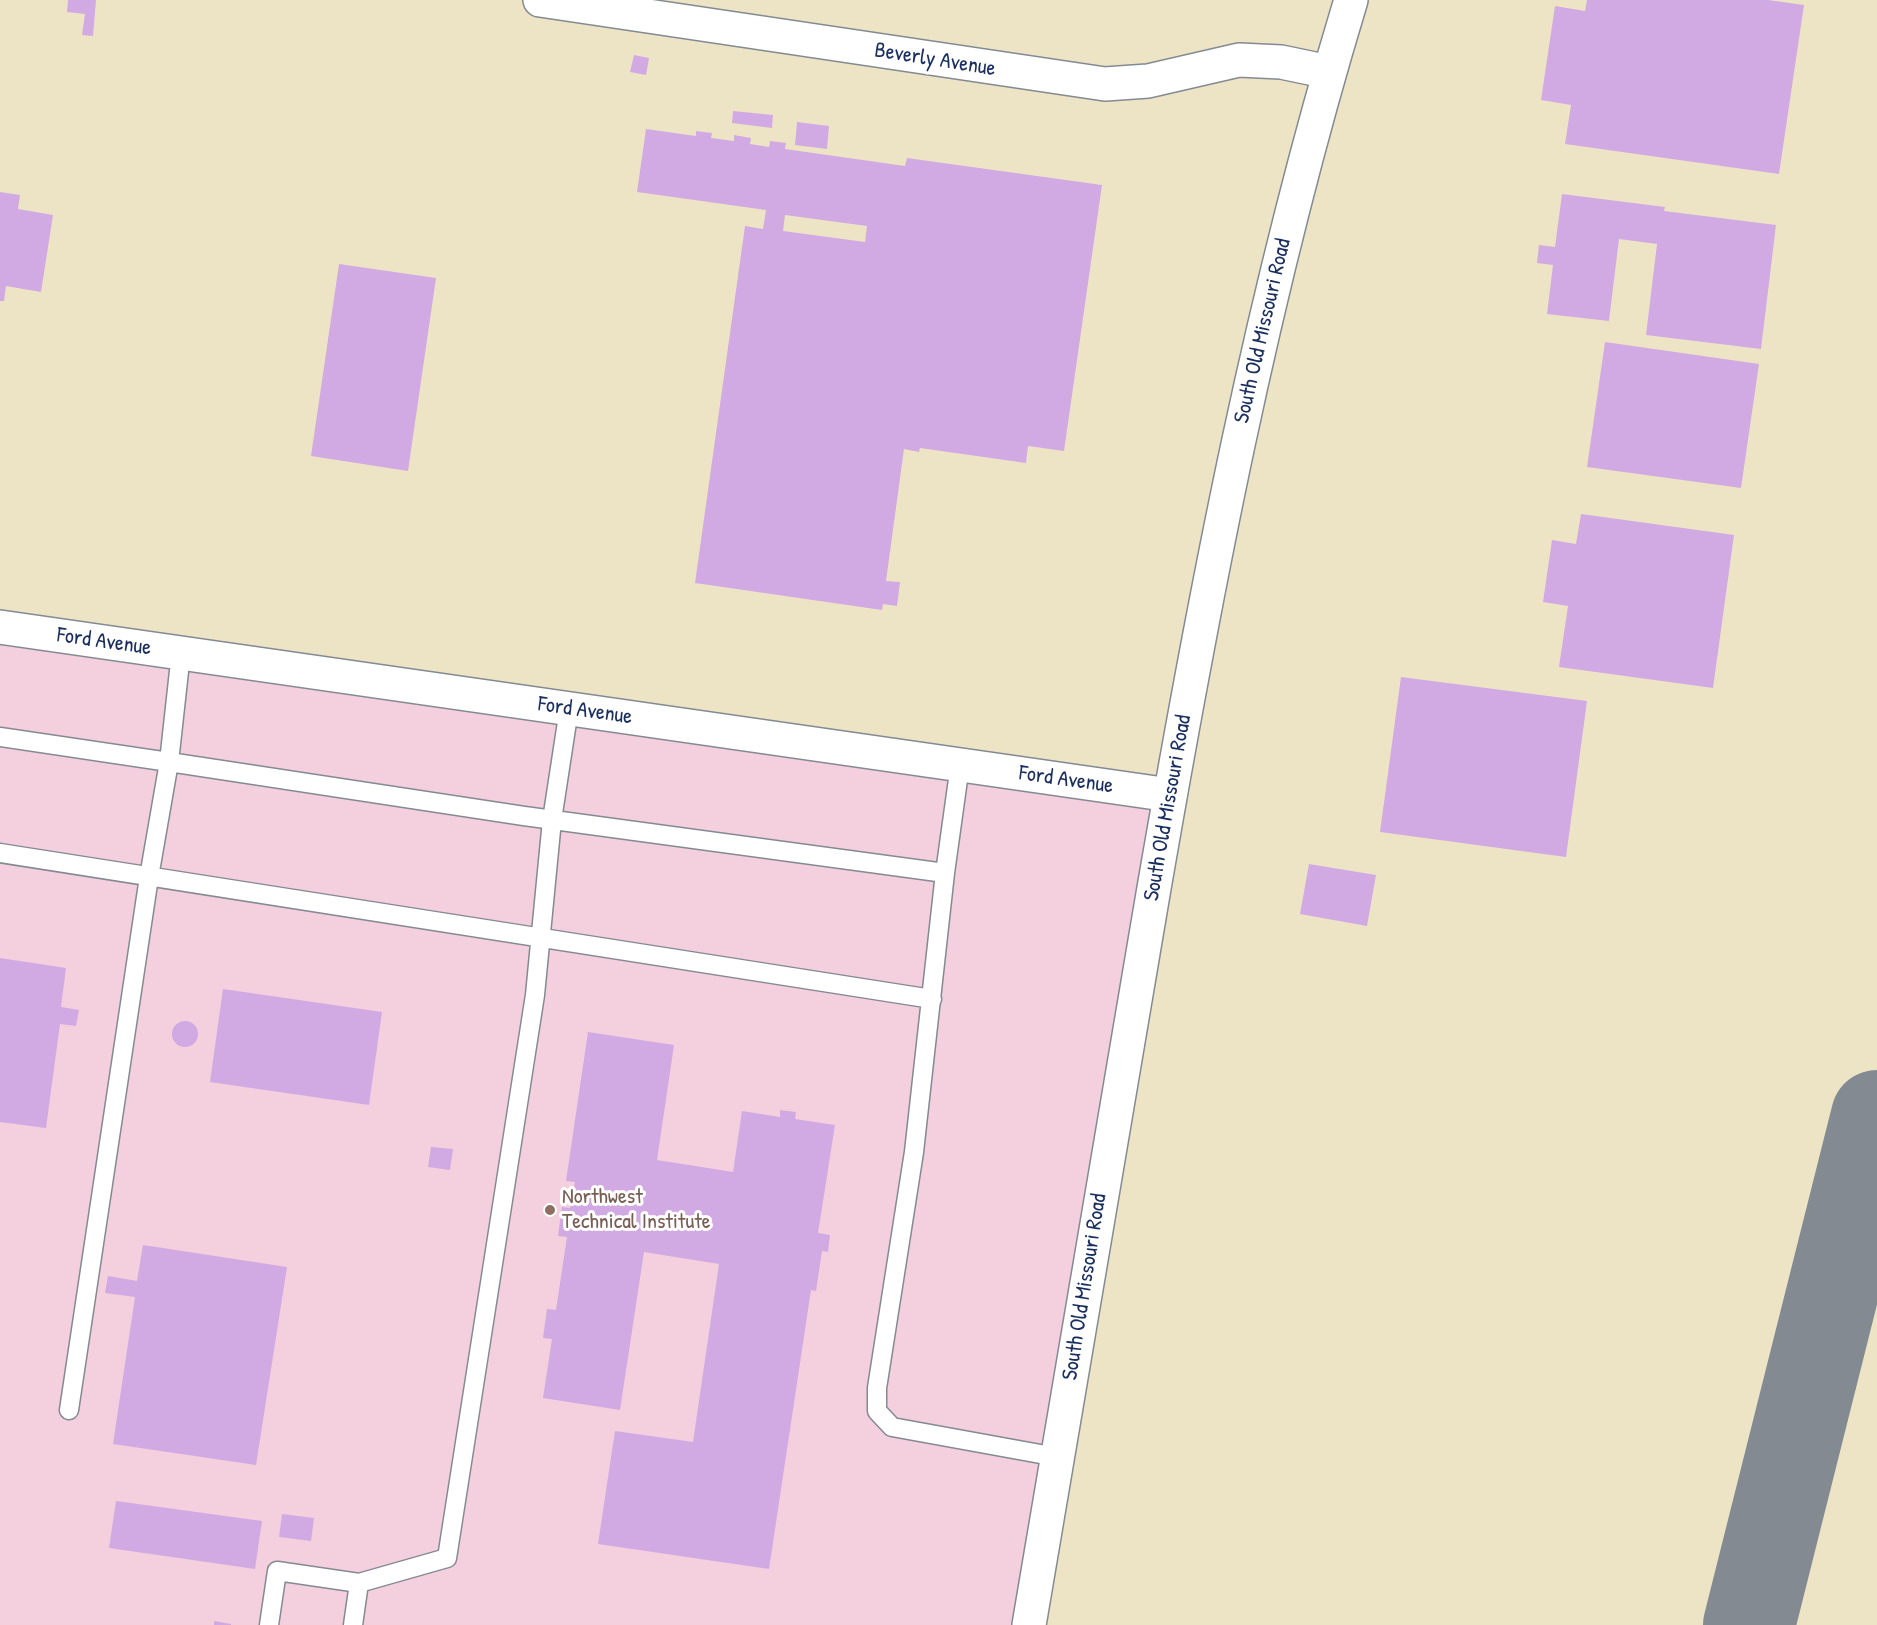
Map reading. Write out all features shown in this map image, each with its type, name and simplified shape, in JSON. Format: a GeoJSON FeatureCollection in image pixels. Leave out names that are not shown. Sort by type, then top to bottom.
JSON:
{"type":"FeatureCollection","features":[{"type":"Feature","properties":{"kind":"street","name":"Beverly Avenue"},"geometry":{"type":"LineString","coordinates":[[540,0],[1105,84],[1148,81],[1239,60],[1281,62],[1329,72]]}},
{"type":"Feature","properties":{"kind":"street","name":"South Old Missouri Road"},"geometry":{"type":"LineString","coordinates":[[1029,1625],[1199,631],[1272,288],[1329,72],[1351,0]]}},
{"type":"Feature","properties":{"kind":"street","name":"Ford Avenue"},"geometry":{"type":"LineString","coordinates":[[0,627],[1170,795]]}},
{"type":"Feature","properties":{"kind":"lane"},"geometry":{"type":"LineString","coordinates":[[69,1410],[149,876],[169,762],[181,653]]}},
{"type":"Feature","properties":{"kind":"lane"},"geometry":{"type":"LineString","coordinates":[[269,1625],[277,1571],[359,1583],[447,1558],[535,995],[552,820],[569,709]]}},
{"type":"Feature","properties":{"kind":"lane"},"geometry":{"type":"LineString","coordinates":[[0,737],[552,820],[945,873]]}},
{"type":"Feature","properties":{"kind":"lane"},"geometry":{"type":"LineString","coordinates":[[960,765],[945,873],[914,1152],[877,1388],[877,1411],[892,1426],[1057,1457]]}},
{"type":"Feature","properties":{"kind":"lane"},"geometry":{"type":"LineString","coordinates":[[0,853],[932,999]]}},
{"type":"Feature","properties":{"kind":"lane"},"geometry":{"type":"LineString","coordinates":[[353,1625],[359,1583]]}},
{"type":"Feature","properties":{"kind":"shaded area","name":"Northwest Technical Institute"},"geometry":{"type":"Polygon","coordinates":[[[0,627],[1170,795],[1030,1625],[0,1625],[0,627]]]}},
{"type":"Feature","properties":{"kind":"building"},"geometry":{"type":"Polygon","coordinates":[[[68,0],[96,0],[93,36],[82,35],[85,14],[67,12],[68,0]]]}},
{"type":"Feature","properties":{"kind":"building"},"geometry":{"type":"Polygon","coordinates":[[[1587,0],[1768,0],[1804,5],[1779,174],[1565,144],[1571,105],[1541,100],[1555,6],[1585,11],[1587,0]]]}},
{"type":"Feature","properties":{"kind":"building"},"geometry":{"type":"Polygon","coordinates":[[[634,55],[649,58],[646,75],[630,72],[634,55]]]}},
{"type":"Feature","properties":{"kind":"building"},"geometry":{"type":"Polygon","coordinates":[[[733,111],[773,115],[772,128],[732,123],[733,111]]]}},
{"type":"Feature","properties":{"kind":"building"},"geometry":{"type":"Polygon","coordinates":[[[797,122],[829,126],[827,149],[795,145],[797,122]]]}},
{"type":"Feature","properties":{"kind":"building"},"geometry":{"type":"Polygon","coordinates":[[[646,129],[696,136],[696,131],[712,133],[711,138],[734,141],[734,135],[751,138],[750,144],[769,147],[770,141],[786,143],[785,149],[905,166],[907,158],[1102,185],[1064,451],[1028,446],[1026,463],[920,448],[919,452],[904,449],[886,581],[900,582],[897,606],[883,604],[882,610],[695,583],[745,226],[763,229],[766,210],[637,192],[646,129]],[[785,215],[783,231],[865,242],[867,226],[785,215]]]}},
{"type":"Feature","properties":{"kind":"building"},"geometry":{"type":"Polygon","coordinates":[[[0,192],[20,195],[18,209],[53,215],[41,292],[6,286],[4,301],[0,301],[0,192]]]}},
{"type":"Feature","properties":{"kind":"building"},"geometry":{"type":"Polygon","coordinates":[[[1562,194],[1665,207],[1664,211],[1776,225],[1761,349],[1646,335],[1657,244],[1619,239],[1609,321],[1547,314],[1553,265],[1537,263],[1539,245],[1555,247],[1562,194]]]}},
{"type":"Feature","properties":{"kind":"building"},"geometry":{"type":"Polygon","coordinates":[[[339,264],[436,278],[408,471],[311,456],[339,264]]]}},
{"type":"Feature","properties":{"kind":"building"},"geometry":{"type":"Polygon","coordinates":[[[1605,342],[1759,364],[1741,488],[1587,467],[1605,342]]]}},
{"type":"Feature","properties":{"kind":"building"},"geometry":{"type":"Polygon","coordinates":[[[1581,514],[1734,535],[1713,688],[1559,667],[1568,606],[1543,602],[1552,540],[1576,544],[1581,514]]]}},
{"type":"Feature","properties":{"kind":"building"},"geometry":{"type":"Polygon","coordinates":[[[1401,677],[1587,701],[1566,857],[1380,832],[1401,677]]]}},
{"type":"Feature","properties":{"kind":"building"},"geometry":{"type":"Polygon","coordinates":[[[1309,864],[1376,875],[1367,926],[1300,914],[1309,864]]]}},
{"type":"Feature","properties":{"kind":"building"},"geometry":{"type":"Polygon","coordinates":[[[0,958],[66,968],[61,1007],[79,1010],[76,1026],[60,1024],[46,1128],[0,1122],[0,958]]]}},
{"type":"Feature","properties":{"kind":"building"},"geometry":{"type":"Polygon","coordinates":[[[223,989],[382,1012],[369,1105],[210,1082],[223,989]]]}},
{"type":"Feature","properties":{"kind":"building"},"geometry":{"type":"Polygon","coordinates":[[[185,1021],[194,1025],[198,1034],[194,1043],[185,1047],[176,1043],[172,1034],[176,1025],[185,1021]]]}},
{"type":"Feature","properties":{"kind":"building"},"geometry":{"type":"Polygon","coordinates":[[[588,1032],[674,1045],[657,1160],[733,1172],[742,1111],[780,1117],[780,1110],[796,1112],[795,1119],[835,1125],[818,1233],[830,1235],[828,1252],[822,1251],[816,1291],[811,1290],[769,1569],[598,1544],[615,1431],[693,1442],[719,1264],[644,1252],[620,1410],[543,1398],[552,1339],[543,1338],[547,1309],[556,1310],[567,1237],[558,1236],[562,1207],[570,1208],[575,1182],[566,1181],[588,1032]]]}},
{"type":"Feature","properties":{"kind":"building"},"geometry":{"type":"Polygon","coordinates":[[[431,1147],[453,1149],[450,1170],[428,1167],[431,1147]]]}},
{"type":"Feature","properties":{"kind":"building"},"geometry":{"type":"Polygon","coordinates":[[[143,1245],[287,1267],[256,1465],[113,1444],[135,1297],[105,1293],[108,1276],[137,1281],[143,1245]]]}},
{"type":"Feature","properties":{"kind":"building"},"geometry":{"type":"Polygon","coordinates":[[[116,1501],[262,1521],[255,1569],[109,1548],[116,1501]]]}},
{"type":"Feature","properties":{"kind":"building"},"geometry":{"type":"Polygon","coordinates":[[[282,1514],[314,1518],[311,1541],[279,1537],[282,1514]]]}},
{"type":"Feature","properties":{"kind":"building"},"geometry":{"type":"Polygon","coordinates":[[[214,1621],[231,1624],[231,1625],[214,1625],[214,1621]]]}},
{"type":"Feature","properties":{"kind":"taxiway"},"geometry":{"type":"LineString","coordinates":[[1749,1625],[1877,1116]]}},
{"type":"Feature","properties":{"kind":"place","name":"Northwest Technical Institute"},"geometry":{"type":"Point","coordinates":[550,1210]}}]}
